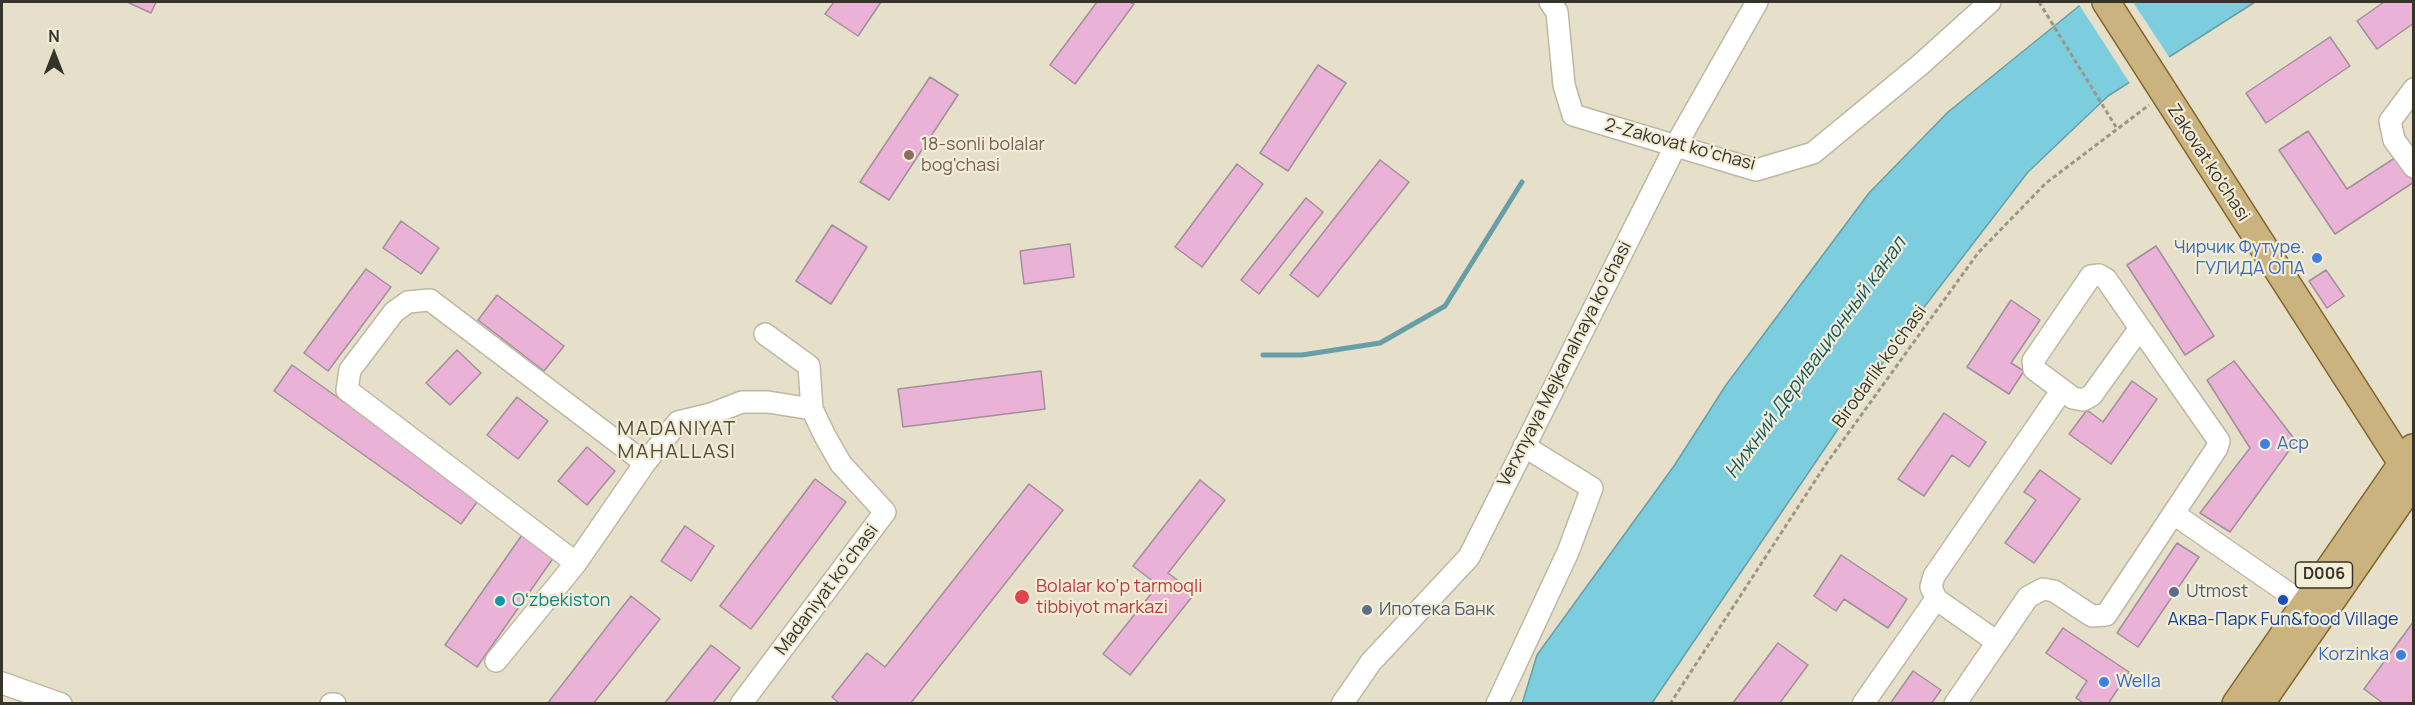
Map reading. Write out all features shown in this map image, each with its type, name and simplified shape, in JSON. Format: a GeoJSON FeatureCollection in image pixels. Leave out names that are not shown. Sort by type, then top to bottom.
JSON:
{"type":"FeatureCollection","features":[{"type":"Feature","properties":{"kind":"main road","name":"Zakovat ko'chasi"},"geometry":{"type":"LineString","coordinates":[[2106,2],[2164,95],[2411,466]]}},
{"type":"Feature","properties":{"kind":"main road","name":"D006"},"geometry":{"type":"LineString","coordinates":[[2236,704],[2304,604],[2411,466]]}},
{"type":"Feature","properties":{"kind":"main road","name":"D006"},"geometry":{"type":"LineString","coordinates":[[2260,704],[2411,466]]}},
{"type":"Feature","properties":{"kind":"street","name":"2-Zakovat ko‘chasi"},"geometry":{"type":"LineString","coordinates":[[1550,2],[1557,12],[1564,85],[1573,115],[1756,170],[1813,153],[1920,65],[1990,2]]}},
{"type":"Feature","properties":{"kind":"street","name":"Verxnyaya Mejkanalnaya ko‘chasi"},"geometry":{"type":"LineString","coordinates":[[1342,704],[1371,662],[1468,557],[1676,145],[1757,2]]}},
{"type":"Feature","properties":{"kind":"street"},"geometry":{"type":"LineString","coordinates":[[2414,89],[2392,116],[2390,125],[2400,150],[2414,167]]}},
{"type":"Feature","properties":{"kind":"street"},"geometry":{"type":"LineString","coordinates":[[1955,704],[2028,597],[2043,589],[2054,591],[2092,615],[2106,615],[2217,448],[2219,441],[2106,279],[2091,276],[2033,361],[2034,369],[2073,398],[2083,400],[2092,395],[2140,328]]}},
{"type":"Feature","properties":{"kind":"street"},"geometry":{"type":"LineString","coordinates":[[576,563],[347,390],[350,370],[394,312],[408,302],[430,300],[645,463]]}},
{"type":"Feature","properties":{"kind":"street","name":"Madaniyat ko‘chasi"},"geometry":{"type":"LineString","coordinates":[[741,704],[885,512],[841,464],[812,409],[809,366],[765,334]]}},
{"type":"Feature","properties":{"kind":"street"},"geometry":{"type":"LineString","coordinates":[[1997,642],[1936,599],[1931,587],[1934,576],[2062,390]]}},
{"type":"Feature","properties":{"kind":"street"},"geometry":{"type":"LineString","coordinates":[[496,661],[576,563],[645,463],[678,422],[711,414],[742,402],[768,402],[812,409]]}},
{"type":"Feature","properties":{"kind":"street"},"geometry":{"type":"LineString","coordinates":[[1497,704],[1568,552],[1592,488],[1524,446]]}},
{"type":"Feature","properties":{"kind":"street"},"geometry":{"type":"LineString","coordinates":[[2174,514],[2304,604]]}},
{"type":"Feature","properties":{"kind":"street"},"geometry":{"type":"LineString","coordinates":[[1863,704],[1936,599]]}},
{"type":"Feature","properties":{"kind":"street"},"geometry":{"type":"LineString","coordinates":[[2,683],[61,704]]}},
{"type":"Feature","properties":{"kind":"path"},"geometry":{"type":"LineString","coordinates":[[2040,2],[2116,127]]}},
{"type":"Feature","properties":{"kind":"path","name":"Birodarlik ko'chasi"},"geometry":{"type":"LineString","coordinates":[[1670,704],[1826,464],[1978,253],[2046,183],[2116,127],[2164,95]]}},
{"type":"Feature","properties":{"kind":"water","name":"Нижний Деривационный канал"},"geometry":{"type":"Polygon","coordinates":[[[2084,2],[2255,2],[2108,96],[2028,172],[1895,345],[1652,703],[1522,704],[1537,655],[1674,466],[1726,385],[1869,193],[1948,112],[2084,2]]]}},
{"type":"Feature","properties":{"kind":"pier"},"geometry":{"type":"Polygon","coordinates":[[[2133,2],[2171,60],[2131,85],[2078,3],[2133,2]]]}},
{"type":"Feature","properties":{"kind":"building"},"geometry":{"type":"Polygon","coordinates":[[[127,2],[156,2],[151,13],[127,2]]]}},
{"type":"Feature","properties":{"kind":"building"},"geometry":{"type":"Polygon","coordinates":[[[834,2],[881,2],[858,36],[825,14],[834,2]]]}},
{"type":"Feature","properties":{"kind":"building"},"geometry":{"type":"Polygon","coordinates":[[[1097,2],[1134,4],[1075,84],[1050,65],[1097,2]]]}},
{"type":"Feature","properties":{"kind":"building"},"geometry":{"type":"Polygon","coordinates":[[[2384,2],[2414,2],[2414,23],[2377,49],[2357,21],[2384,2]]]}},
{"type":"Feature","properties":{"kind":"building"},"geometry":{"type":"Polygon","coordinates":[[[2330,37],[2350,66],[2266,123],[2246,93],[2330,37]]]}},
{"type":"Feature","properties":{"kind":"building"},"geometry":{"type":"Polygon","coordinates":[[[1318,65],[1346,83],[1288,171],[1260,153],[1318,65]]]}},
{"type":"Feature","properties":{"kind":"building"},"geometry":{"type":"Polygon","coordinates":[[[930,77],[958,95],[889,200],[860,182],[930,77]]]}},
{"type":"Feature","properties":{"kind":"building"},"geometry":{"type":"Polygon","coordinates":[[[2308,131],[2347,189],[2401,154],[2414,173],[2414,182],[2335,234],[2279,150],[2308,131]]]}},
{"type":"Feature","properties":{"kind":"building"},"geometry":{"type":"Polygon","coordinates":[[[1380,160],[1409,182],[1318,297],[1290,275],[1380,160]]]}},
{"type":"Feature","properties":{"kind":"building"},"geometry":{"type":"Polygon","coordinates":[[[1237,164],[1263,184],[1202,267],[1175,247],[1237,164]]]}},
{"type":"Feature","properties":{"kind":"building"},"geometry":{"type":"Polygon","coordinates":[[[1306,198],[1323,212],[1259,294],[1241,280],[1306,198]]]}},
{"type":"Feature","properties":{"kind":"building"},"geometry":{"type":"Polygon","coordinates":[[[401,221],[439,248],[421,274],[383,248],[401,221]]]}},
{"type":"Feature","properties":{"kind":"building"},"geometry":{"type":"Polygon","coordinates":[[[832,225],[867,247],[831,304],[796,281],[832,225]]]}},
{"type":"Feature","properties":{"kind":"building"},"geometry":{"type":"Polygon","coordinates":[[[1070,244],[1074,277],[1024,284],[1020,251],[1070,244]]]}},
{"type":"Feature","properties":{"kind":"building"},"geometry":{"type":"Polygon","coordinates":[[[2156,246],[2214,336],[2185,355],[2127,265],[2156,246]]]}},
{"type":"Feature","properties":{"kind":"building"},"geometry":{"type":"Polygon","coordinates":[[[366,269],[391,287],[328,371],[304,353],[366,269]]]}},
{"type":"Feature","properties":{"kind":"building"},"geometry":{"type":"Polygon","coordinates":[[[2326,270],[2344,296],[2327,308],[2309,281],[2326,270]]]}},
{"type":"Feature","properties":{"kind":"building"},"geometry":{"type":"Polygon","coordinates":[[[497,295],[564,346],[544,371],[478,320],[497,295]]]}},
{"type":"Feature","properties":{"kind":"building"},"geometry":{"type":"Polygon","coordinates":[[[2011,300],[2040,320],[2011,363],[2024,371],[2009,394],[1967,367],[2011,300]]]}},
{"type":"Feature","properties":{"kind":"building"},"geometry":{"type":"Polygon","coordinates":[[[457,350],[481,373],[450,405],[426,383],[457,350]]]}},
{"type":"Feature","properties":{"kind":"building"},"geometry":{"type":"Polygon","coordinates":[[[2234,361],[2296,441],[2230,532],[2200,513],[2250,448],[2207,380],[2234,361]]]}},
{"type":"Feature","properties":{"kind":"building"},"geometry":{"type":"Polygon","coordinates":[[[292,365],[480,498],[461,524],[274,391],[292,365]]]}},
{"type":"Feature","properties":{"kind":"building"},"geometry":{"type":"Polygon","coordinates":[[[1041,371],[1045,409],[903,427],[898,389],[1041,371]]]}},
{"type":"Feature","properties":{"kind":"building"},"geometry":{"type":"Polygon","coordinates":[[[2132,381],[2157,399],[2111,464],[2069,434],[2087,410],[2103,422],[2132,381]]]}},
{"type":"Feature","properties":{"kind":"building"},"geometry":{"type":"Polygon","coordinates":[[[517,397],[548,421],[518,459],[487,435],[517,397]]]}},
{"type":"Feature","properties":{"kind":"building"},"geometry":{"type":"Polygon","coordinates":[[[1944,413],[1986,442],[1969,467],[1952,455],[1924,496],[1898,479],[1944,413]]]}},
{"type":"Feature","properties":{"kind":"building"},"geometry":{"type":"Polygon","coordinates":[[[587,447],[615,471],[587,505],[558,481],[587,447]]]}},
{"type":"Feature","properties":{"kind":"building"},"geometry":{"type":"Polygon","coordinates":[[[2040,470],[2080,499],[2034,563],[2005,543],[2036,500],[2024,492],[2040,470]]]}},
{"type":"Feature","properties":{"kind":"building"},"geometry":{"type":"Polygon","coordinates":[[[815,479],[846,502],[751,629],[720,606],[815,479]]]}},
{"type":"Feature","properties":{"kind":"building"},"geometry":{"type":"Polygon","coordinates":[[[1200,480],[1225,500],[1168,573],[1195,593],[1130,675],[1103,654],[1158,585],[1133,566],[1200,480]]]}},
{"type":"Feature","properties":{"kind":"building"},"geometry":{"type":"Polygon","coordinates":[[[1029,484],[1063,510],[910,704],[840,704],[832,697],[867,653],[885,667],[1029,484]]]}},
{"type":"Feature","properties":{"kind":"building"},"geometry":{"type":"Polygon","coordinates":[[[685,526],[714,546],[691,581],[661,561],[685,526]]]}},
{"type":"Feature","properties":{"kind":"building","name":"Oʻzbekiston"},"geometry":{"type":"Polygon","coordinates":[[[522,535],[554,557],[477,667],[445,645],[522,535]]]}},
{"type":"Feature","properties":{"kind":"building"},"geometry":{"type":"Polygon","coordinates":[[[2177,543],[2199,557],[2138,647],[2117,633],[2177,543]]]}},
{"type":"Feature","properties":{"kind":"building"},"geometry":{"type":"Polygon","coordinates":[[[1841,555],[1907,599],[1888,628],[1844,599],[1836,611],[1814,596],[1841,555]]]}},
{"type":"Feature","properties":{"kind":"building"},"geometry":{"type":"Polygon","coordinates":[[[631,596],[660,619],[593,704],[547,704],[631,596]]]}},
{"type":"Feature","properties":{"kind":"building","name":"Korzinka"},"geometry":{"type":"Polygon","coordinates":[[[2414,621],[2414,704],[2384,704],[2364,689],[2414,621]]]}},
{"type":"Feature","properties":{"kind":"building"},"geometry":{"type":"Polygon","coordinates":[[[2063,628],[2129,672],[2108,704],[2085,704],[2076,698],[2087,681],[2046,653],[2063,628]]]}},
{"type":"Feature","properties":{"kind":"building"},"geometry":{"type":"Polygon","coordinates":[[[1778,643],[1808,665],[1779,704],[1732,704],[1778,643]]]}},
{"type":"Feature","properties":{"kind":"building"},"geometry":{"type":"Polygon","coordinates":[[[711,645],[740,668],[712,704],[664,704],[711,645]]]}},
{"type":"Feature","properties":{"kind":"building"},"geometry":{"type":"Polygon","coordinates":[[[1913,671],[1941,690],[1931,704],[1890,704],[1913,671]]]}},
{"type":"Feature","properties":{"kind":"waterway"},"geometry":{"type":"LineString","coordinates":[[1263,355],[1302,355],[1380,343],[1445,306],[1522,182]]}},
{"type":"Feature","properties":{"kind":"place","name":"18-sonli bolalar bog'chasi"},"geometry":{"type":"Point","coordinates":[909,155]}},
{"type":"Feature","properties":{"kind":"place","name":"Чирчик Футуре. ГУЛИДА ОПА"},"geometry":{"type":"Point","coordinates":[2317,258]}},
{"type":"Feature","properties":{"kind":"place","name":"Аср"},"geometry":{"type":"Point","coordinates":[2265,444]}},
{"type":"Feature","properties":{"kind":"place","name":"Utmost"},"geometry":{"type":"Point","coordinates":[2174,592]}},
{"type":"Feature","properties":{"kind":"place","name":"Bolalar ko‘p tarmoqli tibbiyot markazi"},"geometry":{"type":"Point","coordinates":[1022,597]}},
{"type":"Feature","properties":{"kind":"place","name":"Аква-Парк Fun&food Village"},"geometry":{"type":"Point","coordinates":[2283,600]}},
{"type":"Feature","properties":{"kind":"place","name":"Oʻzbekiston"},"geometry":{"type":"Point","coordinates":[500,601]}},
{"type":"Feature","properties":{"kind":"place","name":"Ипотека Банк"},"geometry":{"type":"Point","coordinates":[1367,610]}},
{"type":"Feature","properties":{"kind":"place","name":"Korzinka"},"geometry":{"type":"Point","coordinates":[2401,655]}},
{"type":"Feature","properties":{"kind":"place","name":"Wella"},"geometry":{"type":"Point","coordinates":[2104,682]}},
{"type":"Feature","properties":{"kind":"district","name":"MADANIYAT MAHALLASI"},"geometry":{"type":"Point","coordinates":[677,440]}}]}
